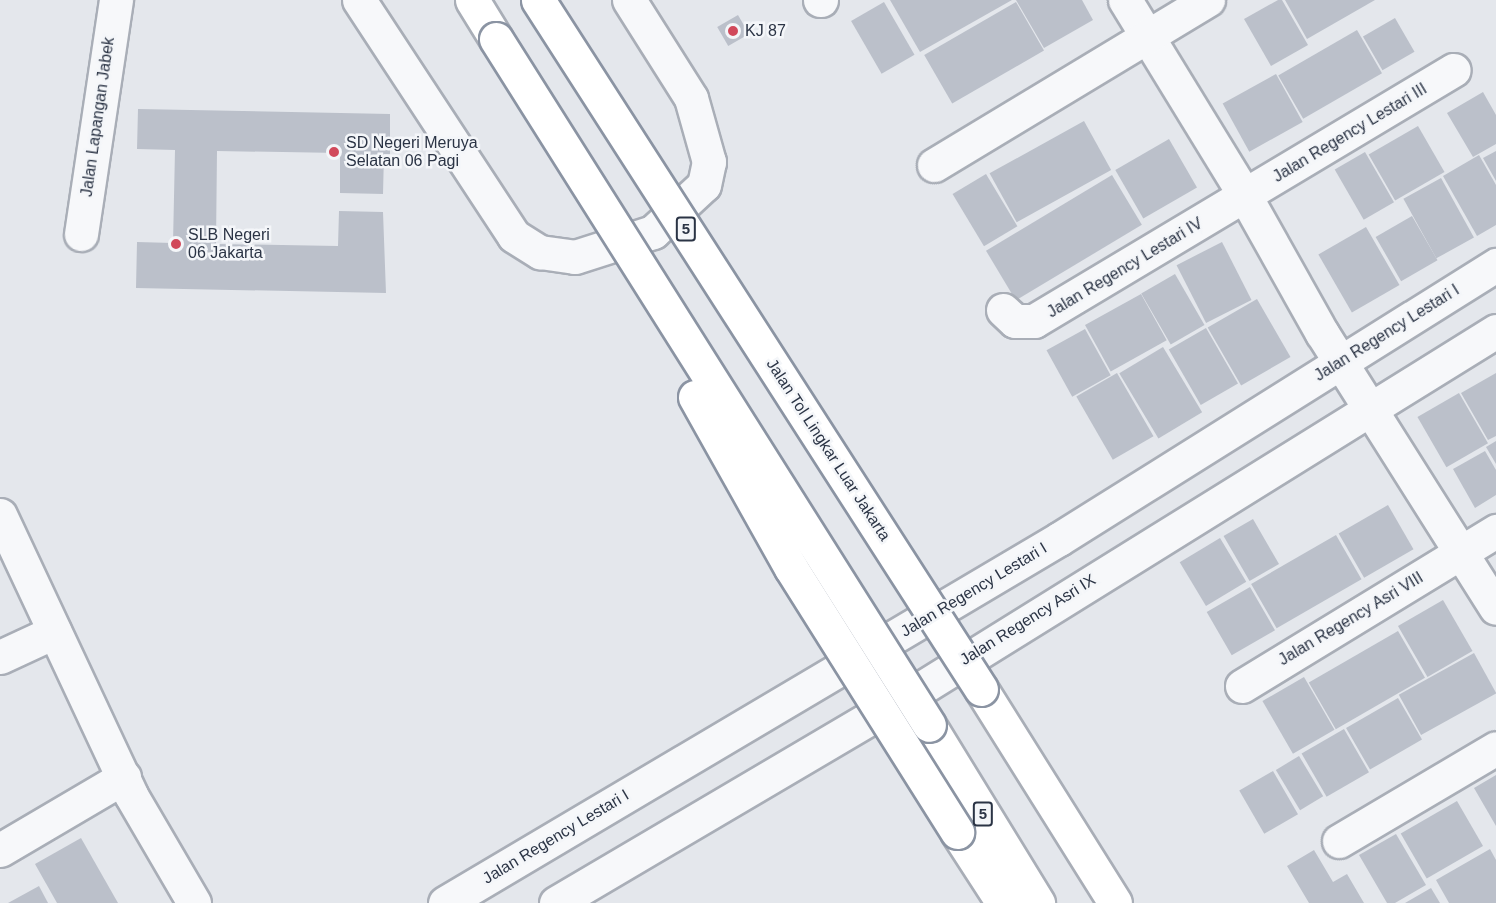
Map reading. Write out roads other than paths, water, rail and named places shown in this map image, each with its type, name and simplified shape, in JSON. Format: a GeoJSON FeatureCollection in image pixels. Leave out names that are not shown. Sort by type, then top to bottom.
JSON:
{"type":"FeatureCollection","features":[{"type":"Feature","properties":{"kind":"highway","name":"5"},"geometry":{"type":"LineString","coordinates":[[472,0],[660,303],[929,724],[1038,903]]}},
{"type":"Feature","properties":{"kind":"highway","name":"Jalan Tol Lingkar Luar Jakarta"},"geometry":{"type":"LineString","coordinates":[[538,0],[981,689],[1115,903]]}},
{"type":"Feature","properties":{"kind":"highway"},"geometry":{"type":"LineString","coordinates":[[660,303],[681,371],[740,479],[1003,903]]}},
{"type":"Feature","properties":{"kind":"street","name":"Jalan Lapangan Jabek"},"geometry":{"type":"LineString","coordinates":[[81,234],[116,0]]}},
{"type":"Feature","properties":{"kind":"street"},"geometry":{"type":"LineString","coordinates":[[359,0],[514,236],[540,252],[575,257],[653,232],[704,185],[709,162],[691,98],[629,0]]}},
{"type":"Feature","properties":{"kind":"street"},"geometry":{"type":"LineString","coordinates":[[1125,0],[1245,196],[1344,366],[1496,608]]}},
{"type":"Feature","properties":{"kind":"street"},"geometry":{"type":"LineString","coordinates":[[934,165],[1208,0]]}},
{"type":"Feature","properties":{"kind":"street","name":"Jalan Regency Lestari III"},"geometry":{"type":"LineString","coordinates":[[1245,196],[1454,69]]}},
{"type":"Feature","properties":{"kind":"street","name":"Jalan Regency Lestari IV"},"geometry":{"type":"LineString","coordinates":[[1004,310],[1015,321],[1034,321],[1245,196]]}},
{"type":"Feature","properties":{"kind":"street","name":"Jalan Regency Lestari I"},"geometry":{"type":"LineString","coordinates":[[445,903],[1061,542],[1344,366],[1496,265]]}},
{"type":"Feature","properties":{"kind":"street","name":"Jalan Regency Asri IX"},"geometry":{"type":"LineString","coordinates":[[556,903],[920,689],[1084,578],[1367,403],[1496,331]]}},
{"type":"Feature","properties":{"kind":"street"},"geometry":{"type":"LineString","coordinates":[[0,515],[124,777],[194,903]]}},
{"type":"Feature","properties":{"kind":"street","name":"Jalan Regency Asri VIII"},"geometry":{"type":"LineString","coordinates":[[1242,686],[1496,531]]}},
{"type":"Feature","properties":{"kind":"street"},"geometry":{"type":"LineString","coordinates":[[1061,542],[1084,578]]}},
{"type":"Feature","properties":{"kind":"street"},"geometry":{"type":"LineString","coordinates":[[0,657],[54,632]]}},
{"type":"Feature","properties":{"kind":"street"},"geometry":{"type":"LineString","coordinates":[[1339,840],[1496,748]]}},
{"type":"Feature","properties":{"kind":"street"},"geometry":{"type":"LineString","coordinates":[[0,850],[124,777]]}},
{"type":"Feature","properties":{"kind":"place","name":"KJ 87"},"geometry":{"type":"Point","coordinates":[733,31]}},
{"type":"Feature","properties":{"kind":"place","name":"SD Negeri Meruya Selatan 06 Pagi"},"geometry":{"type":"Point","coordinates":[334,152]}},
{"type":"Feature","properties":{"kind":"place","name":"SLB Negeri 06 Jakarta"},"geometry":{"type":"Point","coordinates":[176,244]}}]}
